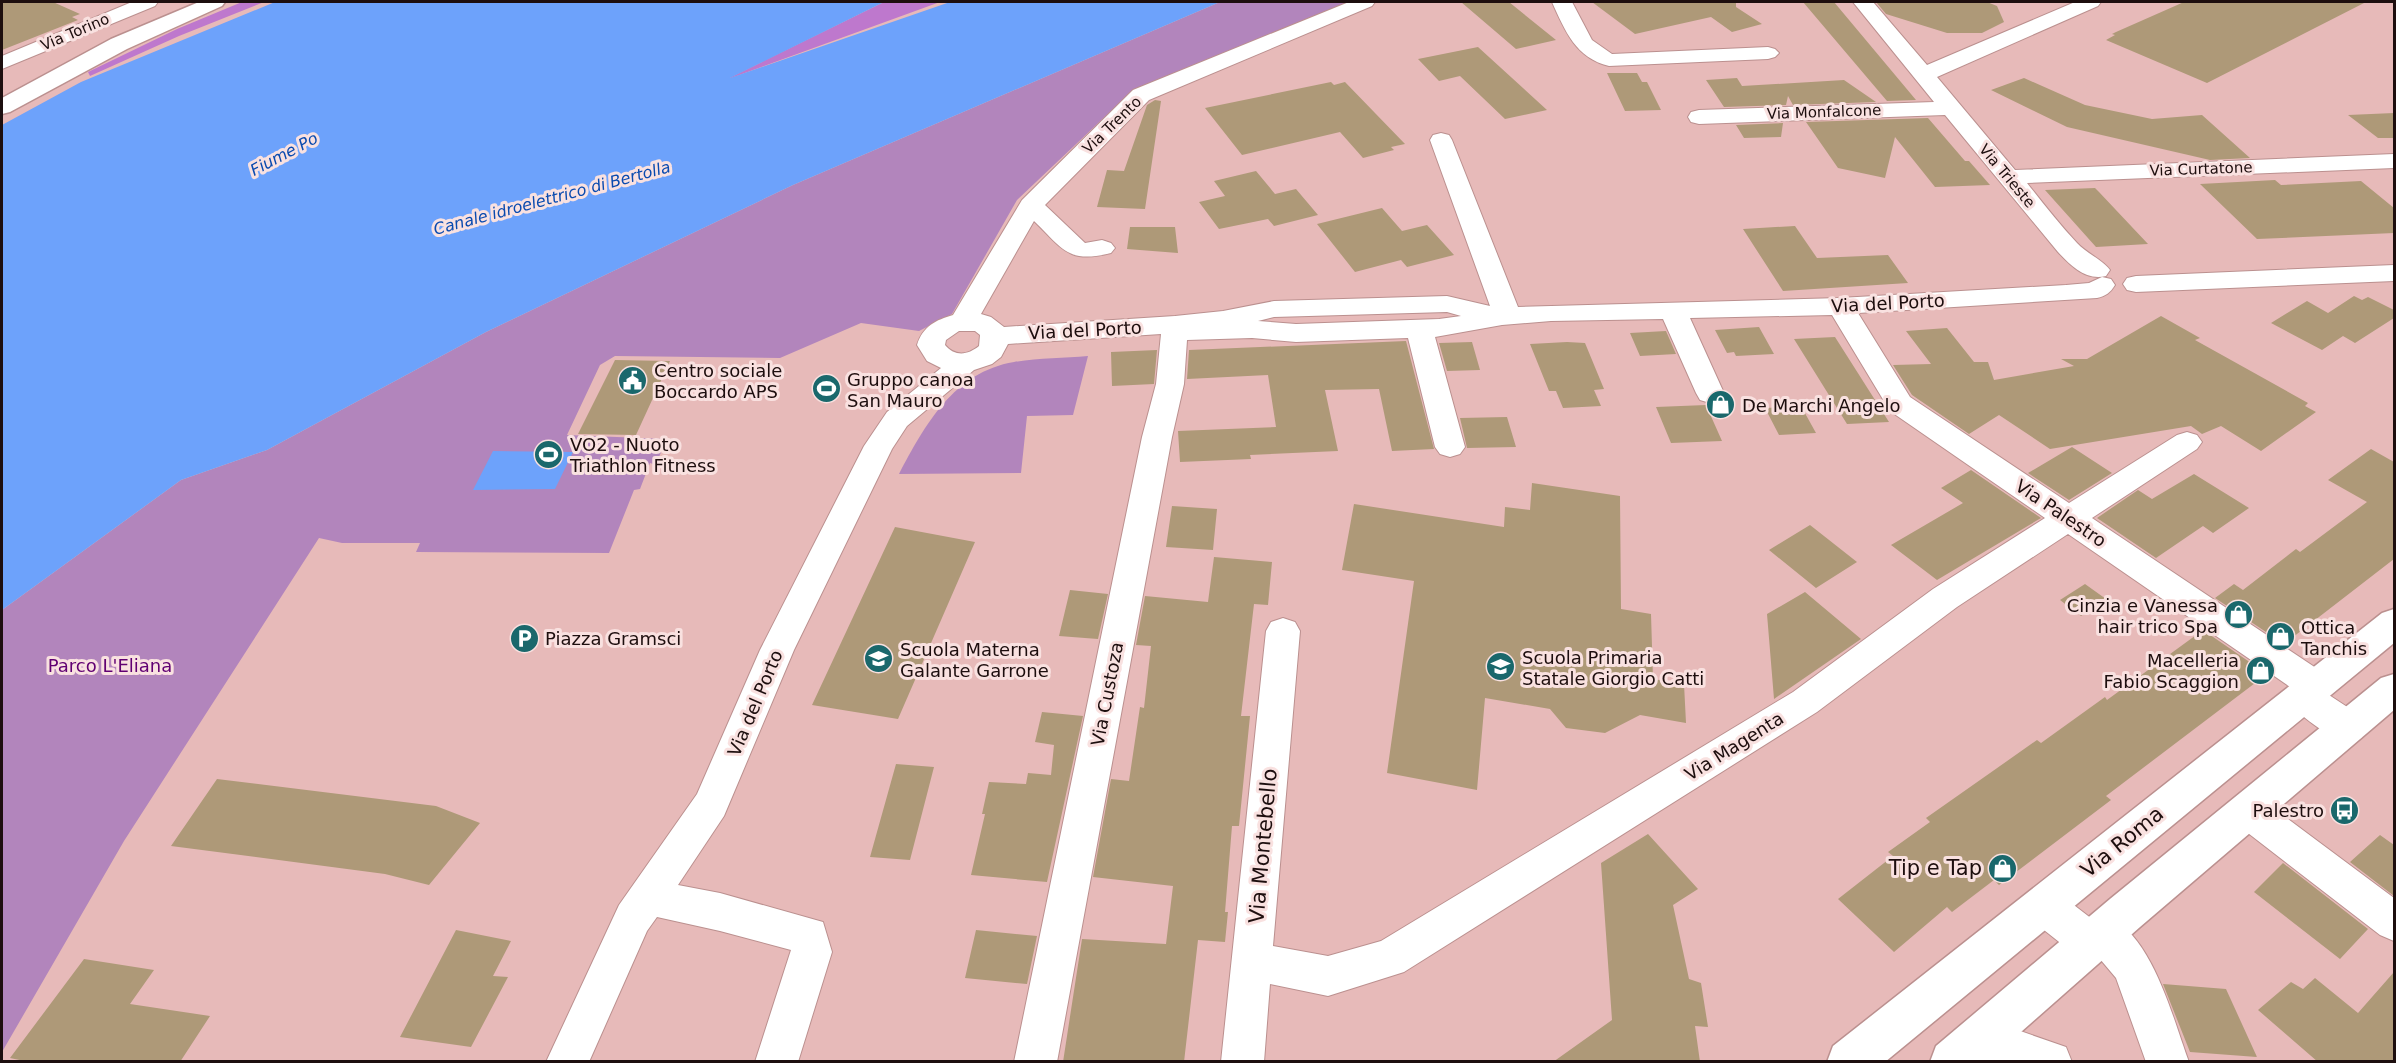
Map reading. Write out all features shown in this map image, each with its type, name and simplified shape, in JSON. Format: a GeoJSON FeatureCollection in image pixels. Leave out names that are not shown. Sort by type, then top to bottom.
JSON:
{"type":"FeatureCollection","features":[{"type":"Feature","properties":{"kind":"main road"},"geometry":{"type":"LineString","coordinates":[[2,107],[118,44],[215,2]]}},
{"type":"Feature","properties":{"kind":"main road","name":"Via Roma"},"geometry":{"type":"LineString","coordinates":[[1849,1062],[1886,1019],[1996,931],[2043,905],[2394,623]]}},
{"type":"Feature","properties":{"kind":"main road"},"geometry":{"type":"LineString","coordinates":[[1966,1050],[2248,811],[2350,737],[2394,689]]}},
{"type":"Feature","properties":{"kind":"street"},"geometry":{"type":"LineString","coordinates":[[89,2],[108,18]]}},
{"type":"Feature","properties":{"kind":"street","name":"Via Torino"},"geometry":{"type":"LineString","coordinates":[[2,63],[148,2]]}},
{"type":"Feature","properties":{"kind":"street"},"geometry":{"type":"LineString","coordinates":[[1562,2],[1584,45],[1594,55],[1609,60],[1767,53]]}},
{"type":"Feature","properties":{"kind":"street","name":"Via Trieste"},"geometry":{"type":"LineString","coordinates":[[1863,2],[2007,177],[2081,261],[2100,278]]}},
{"type":"Feature","properties":{"kind":"street"},"geometry":{"type":"LineString","coordinates":[[1923,75],[2091,2]]}},
{"type":"Feature","properties":{"kind":"street","name":"Via Trento"},"geometry":{"type":"LineString","coordinates":[[963,322],[1031,205],[1141,95],[1268,47],[1351,11]]}},
{"type":"Feature","properties":{"kind":"street","name":"Via Monfalcone"},"geometry":{"type":"LineString","coordinates":[[1699,117],[1950,108]]}},
{"type":"Feature","properties":{"kind":"street"},"geometry":{"type":"LineString","coordinates":[[1441,140],[1506,317]]}},
{"type":"Feature","properties":{"kind":"street","name":"Via Curtatone"},"geometry":{"type":"LineString","coordinates":[[2007,177],[2394,161]]}},
{"type":"Feature","properties":{"kind":"street"},"geometry":{"type":"LineString","coordinates":[[1031,205],[1076,248],[1087,251],[1102,248]]}},
{"type":"Feature","properties":{"kind":"street"},"geometry":{"type":"LineString","coordinates":[[2100,278],[2125,292],[2135,288],[2136,284],[2394,273]]}},
{"type":"Feature","properties":{"kind":"street","name":"Via del Porto"},"geometry":{"type":"LineString","coordinates":[[996,336],[1175,325],[1191,332],[1252,329],[1285,321],[1432,321],[1840,306],[2097,290],[2100,278]]}},
{"type":"Feature","properties":{"kind":"street","name":"Via Palestro"},"geometry":{"type":"LineString","coordinates":[[1840,306],[1900,404],[2068,517],[2309,691],[2350,737]]}},
{"type":"Feature","properties":{"kind":"street"},"geometry":{"type":"LineString","coordinates":[[1672,311],[1710,393]]}},
{"type":"Feature","properties":{"kind":"street"},"geometry":{"type":"LineString","coordinates":[[1432,321],[1450,447]]}},
{"type":"Feature","properties":{"kind":"street"},"geometry":{"type":"LineString","coordinates":[[963,322],[988,326],[996,336],[992,350],[976,361],[965,363],[945,361],[933,352],[931,345],[936,333],[944,327],[963,322]]}},
{"type":"Feature","properties":{"kind":"street","name":"Via Custoza"},"geometry":{"type":"LineString","coordinates":[[1035,1062],[1157,437],[1170,384],[1175,325]]}},
{"type":"Feature","properties":{"kind":"street","name":"Via del Porto"},"geometry":{"type":"LineString","coordinates":[[567,1062],[633,918],[711,804],[777,650],[879,446],[897,419],[965,363]]}},
{"type":"Feature","properties":{"kind":"street","name":"Via Magenta"},"geometry":{"type":"LineString","coordinates":[[1251,962],[1328,976],[1390,958],[1805,702],[1945,598],[2187,442]]}},
{"type":"Feature","properties":{"kind":"street","name":"Via Montebello"},"geometry":{"type":"LineString","coordinates":[[1242,1062],[1283,631]]}},
{"type":"Feature","properties":{"kind":"street"},"geometry":{"type":"LineString","coordinates":[[2248,811],[2394,922]]}},
{"type":"Feature","properties":{"kind":"street"},"geometry":{"type":"LineString","coordinates":[[648,897],[720,912],[809,936],[812,952],[776,1062]]}},
{"type":"Feature","properties":{"kind":"street"},"geometry":{"type":"LineString","coordinates":[[2043,905],[2098,938],[2132,966],[2168,1062]]}},
{"type":"Feature","properties":{"kind":"street"},"geometry":{"type":"LineString","coordinates":[[1966,1050],[2051,1062]]}},
{"type":"Feature","properties":{"kind":"green space","name":"Parco L'Eliana"},"geometry":{"type":"Polygon","coordinates":[[[1220,2],[1359,2],[1129,94],[1017,200],[952,314],[919,331],[861,323],[780,358],[615,356],[600,365],[567,435],[666,439],[656,465],[650,463],[640,489],[634,490],[609,553],[416,552],[420,543],[342,543],[319,538],[124,841],[2,1052],[2,610],[181,480],[267,450],[486,332],[793,185],[1220,2]]]}},
{"type":"Feature","properties":{"kind":"green space"},"geometry":{"type":"Polygon","coordinates":[[[1088,356],[1073,415],[1027,416],[1021,473],[899,474],[920,437],[944,403],[974,377],[1014,362],[1088,356]]]}},
{"type":"Feature","properties":{"kind":"shaded area"},"geometry":{"type":"Polygon","coordinates":[[[242,2],[264,2],[179,36],[90,76],[88,72],[177,29],[242,2]]]}},
{"type":"Feature","properties":{"kind":"shaded area"},"geometry":{"type":"Polygon","coordinates":[[[884,2],[940,2],[723,81],[884,2]]]}},
{"type":"Feature","properties":{"kind":"water"},"geometry":{"type":"Polygon","coordinates":[[[275,2],[884,2],[730,78],[950,2],[1220,2],[793,185],[486,332],[267,450],[181,480],[2,610],[2,125],[81,82],[275,2]]]}},
{"type":"Feature","properties":{"kind":"water"},"geometry":{"type":"Polygon","coordinates":[[[493,451],[573,452],[555,489],[473,490],[493,451]]]}},
{"type":"Feature","properties":{"kind":"building"},"geometry":{"type":"Polygon","coordinates":[[[2,2],[53,2],[80,14],[72,17],[78,20],[2,50],[2,2]]]}},
{"type":"Feature","properties":{"kind":"building"},"geometry":{"type":"Polygon","coordinates":[[[1461,2],[1509,2],[1556,40],[1516,49],[1461,2]]]}},
{"type":"Feature","properties":{"kind":"building"},"geometry":{"type":"Polygon","coordinates":[[[1592,2],[1736,2],[1736,7],[1762,24],[1732,32],[1711,17],[1635,34],[1592,2]]]}},
{"type":"Feature","properties":{"kind":"building"},"geometry":{"type":"Polygon","coordinates":[[[1803,2],[1834,2],[1916,100],[1887,101],[1803,2]]]}},
{"type":"Feature","properties":{"kind":"building"},"geometry":{"type":"Polygon","coordinates":[[[1876,2],[1987,2],[1997,6],[2004,22],[1982,33],[1947,33],[1886,14],[1876,2]]]}},
{"type":"Feature","properties":{"kind":"building"},"geometry":{"type":"Polygon","coordinates":[[[2184,2],[2366,2],[2207,83],[2106,40],[2116,32],[2184,2]]]}},
{"type":"Feature","properties":{"kind":"building"},"geometry":{"type":"Polygon","coordinates":[[[1478,47],[1547,110],[1505,119],[1460,76],[1439,81],[1418,59],[1478,47]]]}},
{"type":"Feature","properties":{"kind":"building"},"geometry":{"type":"Polygon","coordinates":[[[1607,73],[1637,73],[1642,82],[1647,82],[1661,110],[1625,111],[1607,73]]]}},
{"type":"Feature","properties":{"kind":"building"},"geometry":{"type":"Polygon","coordinates":[[[1737,78],[1742,86],[1844,80],[1876,102],[1793,105],[1788,96],[1786,105],[1724,107],[1706,80],[1737,78]]]}},
{"type":"Feature","properties":{"kind":"building"},"geometry":{"type":"Polygon","coordinates":[[[2024,78],[2085,105],[2152,119],[2202,115],[2250,158],[2210,160],[2067,127],[1991,90],[2024,78]]]}},
{"type":"Feature","properties":{"kind":"building"},"geometry":{"type":"Polygon","coordinates":[[[1331,82],[1334,85],[1345,82],[1405,144],[1391,147],[1394,150],[1363,158],[1340,132],[1242,155],[1205,108],[1331,82]]]}},
{"type":"Feature","properties":{"kind":"building"},"geometry":{"type":"Polygon","coordinates":[[[1155,100],[1161,101],[1145,209],[1097,207],[1107,170],[1124,171],[1147,105],[1155,100]]]}},
{"type":"Feature","properties":{"kind":"building"},"geometry":{"type":"Polygon","coordinates":[[[2394,113],[2394,138],[2378,138],[2348,115],[2394,113]]]}},
{"type":"Feature","properties":{"kind":"building"},"geometry":{"type":"Polygon","coordinates":[[[1928,118],[1965,161],[1969,161],[1990,185],[1935,187],[1895,137],[1885,178],[1838,168],[1806,122],[1928,118]]]}},
{"type":"Feature","properties":{"kind":"building"},"geometry":{"type":"Polygon","coordinates":[[[1783,123],[1781,137],[1744,138],[1736,125],[1783,123]]]}},
{"type":"Feature","properties":{"kind":"building"},"geometry":{"type":"Polygon","coordinates":[[[1256,171],[1275,194],[1296,189],[1318,215],[1274,226],[1268,219],[1219,229],[1199,202],[1225,196],[1214,181],[1256,171]]]}},
{"type":"Feature","properties":{"kind":"building"},"geometry":{"type":"Polygon","coordinates":[[[2275,180],[2281,185],[2361,181],[2394,208],[2394,233],[2257,239],[2200,184],[2275,180]]]}},
{"type":"Feature","properties":{"kind":"building"},"geometry":{"type":"Polygon","coordinates":[[[2095,188],[2148,244],[2096,247],[2045,190],[2095,188]]]}},
{"type":"Feature","properties":{"kind":"building"},"geometry":{"type":"Polygon","coordinates":[[[1382,208],[1402,231],[1427,225],[1454,255],[1407,267],[1401,260],[1355,272],[1317,224],[1382,208]]]}},
{"type":"Feature","properties":{"kind":"building"},"geometry":{"type":"Polygon","coordinates":[[[1795,226],[1817,258],[1888,255],[1908,283],[1783,291],[1743,229],[1795,226]]]}},
{"type":"Feature","properties":{"kind":"building"},"geometry":{"type":"Polygon","coordinates":[[[1130,227],[1175,227],[1178,253],[1127,249],[1130,227]]]}},
{"type":"Feature","properties":{"kind":"building"},"geometry":{"type":"Polygon","coordinates":[[[2354,296],[2362,300],[2368,297],[2394,310],[2394,318],[2355,343],[2343,336],[2322,350],[2271,323],[2307,301],[2328,313],[2354,296]]]}},
{"type":"Feature","properties":{"kind":"building"},"geometry":{"type":"Polygon","coordinates":[[[2161,316],[2200,338],[2195,340],[2308,403],[2305,406],[2316,412],[2261,451],[2221,426],[2202,434],[2191,426],[2050,449],[1999,415],[1969,434],[1912,395],[1893,365],[1931,364],[1906,331],[1947,328],[1974,362],[1988,362],[1994,380],[2074,366],[2061,359],[2087,359],[2161,316]]]}},
{"type":"Feature","properties":{"kind":"building"},"geometry":{"type":"Polygon","coordinates":[[[1759,327],[1774,354],[1736,356],[1734,352],[1727,353],[1715,330],[1759,327]]]}},
{"type":"Feature","properties":{"kind":"building"},"geometry":{"type":"Polygon","coordinates":[[[1666,331],[1676,354],[1640,356],[1630,333],[1666,331]]]}},
{"type":"Feature","properties":{"kind":"building"},"geometry":{"type":"Polygon","coordinates":[[[1835,337],[1889,422],[1847,424],[1794,339],[1835,337]]]}},
{"type":"Feature","properties":{"kind":"building"},"geometry":{"type":"Polygon","coordinates":[[[1406,341],[1434,449],[1392,451],[1379,389],[1325,390],[1338,451],[1250,455],[1251,459],[1180,462],[1178,431],[1276,427],[1268,375],[1187,379],[1189,350],[1406,341]]]}},
{"type":"Feature","properties":{"kind":"building"},"geometry":{"type":"Polygon","coordinates":[[[1472,342],[1480,370],[1447,371],[1439,343],[1472,342]]]}},
{"type":"Feature","properties":{"kind":"building"},"geometry":{"type":"Polygon","coordinates":[[[1585,343],[1604,389],[1594,390],[1601,406],[1563,408],[1556,391],[1549,391],[1530,344],[1585,343]]]}},
{"type":"Feature","properties":{"kind":"building"},"geometry":{"type":"Polygon","coordinates":[[[1157,350],[1154,384],[1112,386],[1111,352],[1157,350]]]}},
{"type":"Feature","properties":{"kind":"building","name":"Centro sociale Boccardo APS"},"geometry":{"type":"Polygon","coordinates":[[[615,360],[670,361],[636,435],[578,434],[615,360]]]}},
{"type":"Feature","properties":{"kind":"building"},"geometry":{"type":"Polygon","coordinates":[[[1706,405],[1722,441],[1671,443],[1656,407],[1706,405]]]}},
{"type":"Feature","properties":{"kind":"building"},"geometry":{"type":"Polygon","coordinates":[[[1801,406],[1816,433],[1779,435],[1765,408],[1801,406]]]}},
{"type":"Feature","properties":{"kind":"building"},"geometry":{"type":"Polygon","coordinates":[[[1507,417],[1516,447],[1467,448],[1460,418],[1507,417]]]}},
{"type":"Feature","properties":{"kind":"building"},"geometry":{"type":"Polygon","coordinates":[[[2072,447],[2112,473],[2069,500],[2028,473],[2072,447]]]}},
{"type":"Feature","properties":{"kind":"building"},"geometry":{"type":"Polygon","coordinates":[[[2371,449],[2394,462],[2394,559],[2284,644],[2215,598],[2234,584],[2243,590],[2296,549],[2300,552],[2367,502],[2328,480],[2371,449]]]}},
{"type":"Feature","properties":{"kind":"building"},"geometry":{"type":"Polygon","coordinates":[[[1971,470],[2041,518],[1937,580],[1891,545],[1963,503],[1941,488],[1971,470]]]}},
{"type":"Feature","properties":{"kind":"building"},"geometry":{"type":"Polygon","coordinates":[[[2194,474],[2249,508],[2213,533],[2203,526],[2156,558],[2097,518],[2138,490],[2152,499],[2194,474]]]}},
{"type":"Feature","properties":{"kind":"building"},"geometry":{"type":"Polygon","coordinates":[[[1532,483],[1620,496],[1621,609],[1651,614],[1653,679],[1684,684],[1686,723],[1640,715],[1605,733],[1566,728],[1550,709],[1485,698],[1477,790],[1387,773],[1414,581],[1342,570],[1354,504],[1504,527],[1505,507],[1530,510],[1532,483]]]}},
{"type":"Feature","properties":{"kind":"building"},"geometry":{"type":"Polygon","coordinates":[[[1172,506],[1217,509],[1213,550],[1166,547],[1172,506]]]}},
{"type":"Feature","properties":{"kind":"building"},"geometry":{"type":"Polygon","coordinates":[[[1810,525],[1857,562],[1816,588],[1769,550],[1810,525]]]}},
{"type":"Feature","properties":{"kind":"building","name":"Scuola Materna Galante Garrone"},"geometry":{"type":"Polygon","coordinates":[[[895,527],[975,542],[898,719],[812,705],[895,527]]]}},
{"type":"Feature","properties":{"kind":"building"},"geometry":{"type":"Polygon","coordinates":[[[1214,557],[1272,562],[1268,605],[1254,604],[1241,716],[1250,716],[1239,826],[1232,826],[1225,912],[1228,912],[1225,942],[1198,940],[1184,1062],[1063,1062],[1082,939],[1166,944],[1173,886],[1093,877],[1111,779],[1129,781],[1140,707],[1144,708],[1151,646],[1136,645],[1145,596],[1208,602],[1214,557]]]}},
{"type":"Feature","properties":{"kind":"building"},"geometry":{"type":"Polygon","coordinates":[[[2085,584],[2106,599],[2081,616],[2060,600],[2085,584]]]}},
{"type":"Feature","properties":{"kind":"building"},"geometry":{"type":"Polygon","coordinates":[[[1070,590],[1108,594],[1098,639],[1059,636],[1070,590]]]}},
{"type":"Feature","properties":{"kind":"building"},"geometry":{"type":"Polygon","coordinates":[[[1805,592],[1861,639],[1774,699],[1767,614],[1805,592]]]}},
{"type":"Feature","properties":{"kind":"building"},"geometry":{"type":"Polygon","coordinates":[[[2203,630],[2267,674],[2106,796],[2111,800],[1999,885],[1994,880],[1952,912],[1947,907],[1894,952],[1838,899],[1893,856],[1888,852],[1930,822],[1926,818],[2037,740],[2041,743],[2105,697],[2107,700],[2203,630]]]}},
{"type":"Feature","properties":{"kind":"building"},"geometry":{"type":"Polygon","coordinates":[[[1042,712],[1083,716],[1047,882],[971,875],[985,814],[982,814],[989,782],[1026,784],[1028,773],[1051,775],[1054,745],[1035,742],[1042,712]]]}},
{"type":"Feature","properties":{"kind":"building"},"geometry":{"type":"Polygon","coordinates":[[[896,764],[934,767],[910,860],[870,857],[896,764]]]}},
{"type":"Feature","properties":{"kind":"building"},"geometry":{"type":"Polygon","coordinates":[[[217,779],[436,806],[480,823],[429,885],[385,874],[171,846],[217,779]]]}},
{"type":"Feature","properties":{"kind":"building"},"geometry":{"type":"Polygon","coordinates":[[[1648,834],[1698,889],[1673,905],[1689,979],[1701,983],[1708,1027],[1695,1026],[1700,1062],[1553,1062],[1612,1020],[1601,863],[1648,834]]]}},
{"type":"Feature","properties":{"kind":"building"},"geometry":{"type":"Polygon","coordinates":[[[2380,835],[2394,845],[2394,896],[2350,862],[2380,835]]]}},
{"type":"Feature","properties":{"kind":"building"},"geometry":{"type":"Polygon","coordinates":[[[2283,863],[2368,929],[2340,959],[2254,892],[2283,863]]]}},
{"type":"Feature","properties":{"kind":"building"},"geometry":{"type":"Polygon","coordinates":[[[456,930],[511,941],[493,976],[508,977],[471,1047],[400,1037],[456,930]]]}},
{"type":"Feature","properties":{"kind":"building"},"geometry":{"type":"Polygon","coordinates":[[[976,930],[1037,936],[1027,984],[965,978],[976,930]]]}},
{"type":"Feature","properties":{"kind":"building"},"geometry":{"type":"Polygon","coordinates":[[[84,959],[154,970],[130,1004],[210,1016],[180,1062],[29,1062],[10,1058],[84,959]]]}},
{"type":"Feature","properties":{"kind":"building"},"geometry":{"type":"Polygon","coordinates":[[[2394,972],[2394,1062],[2318,1062],[2258,1010],[2291,982],[2303,989],[2315,978],[2358,1013],[2394,972]]]}},
{"type":"Feature","properties":{"kind":"building"},"geometry":{"type":"Polygon","coordinates":[[[2163,984],[2226,989],[2257,1057],[2190,1052],[2163,984]]]}},
{"type":"Feature","properties":{"kind":"place","name":"Centro sociale Boccardo APS"},"geometry":{"type":"Point","coordinates":[633,380]}},
{"type":"Feature","properties":{"kind":"place","name":"Gruppo canoa San Mauro"},"geometry":{"type":"Point","coordinates":[826,389]}},
{"type":"Feature","properties":{"kind":"place","name":"De Marchi Angelo"},"geometry":{"type":"Point","coordinates":[1721,405]}},
{"type":"Feature","properties":{"kind":"place","name":"VO2 - Nuoto Triathlon Fitness"},"geometry":{"type":"Point","coordinates":[549,454]}},
{"type":"Feature","properties":{"kind":"place","name":"Cinzia e Vanessa hair trico Spa"},"geometry":{"type":"Point","coordinates":[2239,615]}},
{"type":"Feature","properties":{"kind":"place","name":"Ottica Tanchis"},"geometry":{"type":"Point","coordinates":[2280,637]}},
{"type":"Feature","properties":{"kind":"place","name":"Piazza Gramsci"},"geometry":{"type":"Point","coordinates":[524,638]}},
{"type":"Feature","properties":{"kind":"place","name":"Scuola Materna Galante Garrone"},"geometry":{"type":"Point","coordinates":[879,659]}},
{"type":"Feature","properties":{"kind":"place","name":"Scuola Primaria Statale Giorgio Catti"},"geometry":{"type":"Point","coordinates":[1501,667]}},
{"type":"Feature","properties":{"kind":"place","name":"Macelleria Fabio Scaggion"},"geometry":{"type":"Point","coordinates":[2260,670]}},
{"type":"Feature","properties":{"kind":"place","name":"Palestro"},"geometry":{"type":"Point","coordinates":[2345,810]}},
{"type":"Feature","properties":{"kind":"place","name":"Tip e Tap"},"geometry":{"type":"Point","coordinates":[2003,868]}},
{"type":"Feature","properties":{"kind":"water label","name":"Fiume Po"},"geometry":{"type":"Point","coordinates":[284,154]}},
{"type":"Feature","properties":{"kind":"water label","name":"Canale idroelettrico di Bertolla"},"geometry":{"type":"Point","coordinates":[552,198]}}]}
